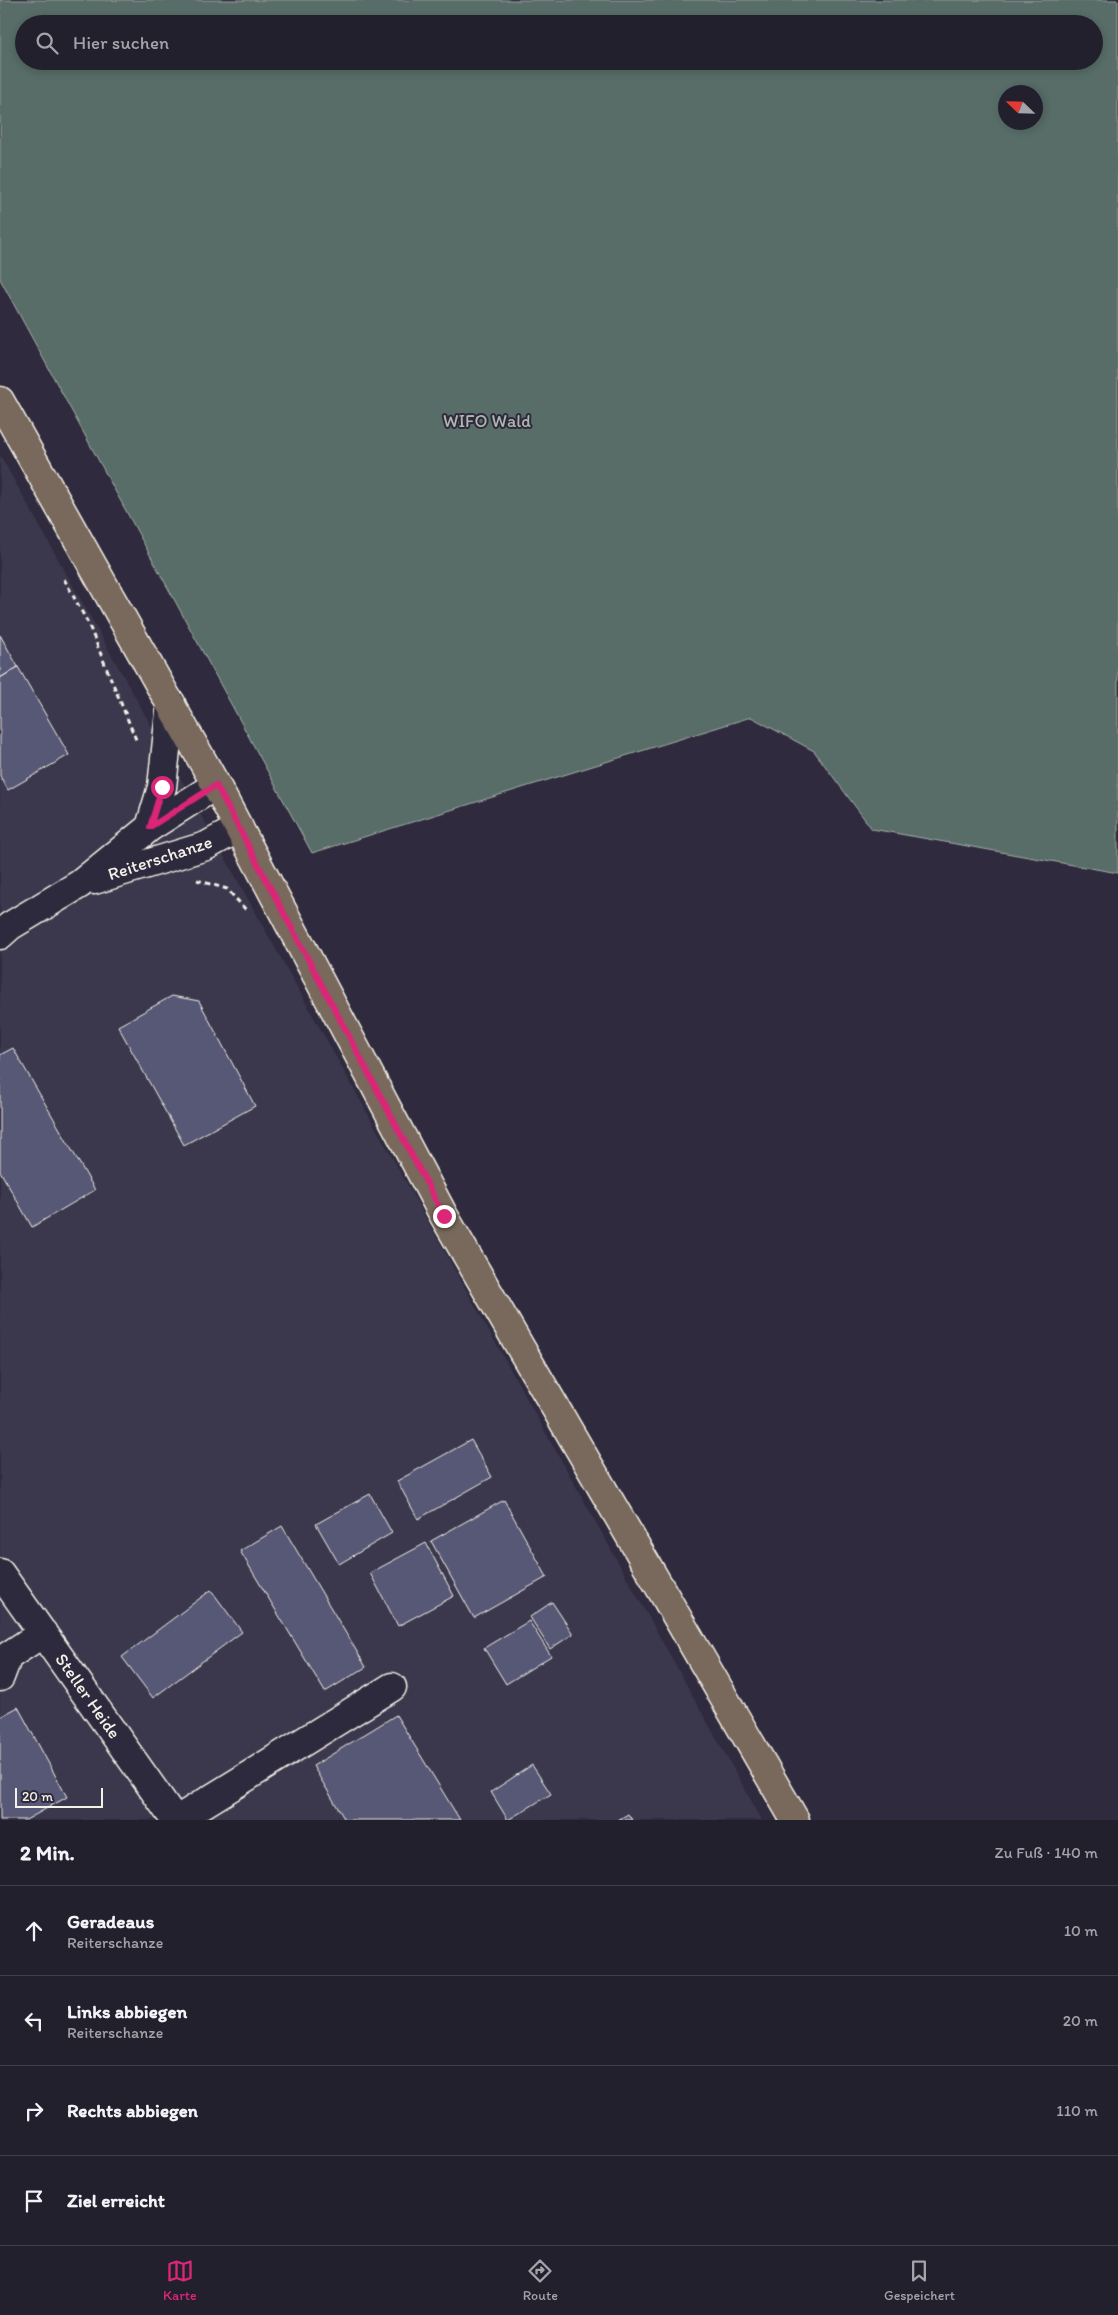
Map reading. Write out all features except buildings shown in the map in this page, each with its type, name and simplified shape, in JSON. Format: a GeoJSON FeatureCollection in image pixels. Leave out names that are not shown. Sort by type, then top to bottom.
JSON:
{"type":"FeatureCollection","features":[{"type":"Feature","properties":{"kind":"main road"},"geometry":{"type":"LineString","coordinates":[[0,401],[216,785],[444,1216],[796,1820]]}},
{"type":"Feature","properties":{"kind":"street","name":"Reiterschanze"},"geometry":{"type":"LineString","coordinates":[[150,827],[162,787],[171,704]]}},
{"type":"Feature","properties":{"kind":"street","name":"Reiterschanze"},"geometry":{"type":"LineString","coordinates":[[0,936],[10,926],[80,884],[150,827],[216,785]]}},
{"type":"Feature","properties":{"kind":"street","name":"Reiterschanze"},"geometry":{"type":"LineString","coordinates":[[80,884],[206,846],[239,828]]}},
{"type":"Feature","properties":{"kind":"street","name":"Steller Heide"},"geometry":{"type":"LineString","coordinates":[[0,1573],[176,1820]]}},
{"type":"Feature","properties":{"kind":"street"},"geometry":{"type":"LineString","coordinates":[[0,1677],[8,1656],[43,1633]]}},
{"type":"Feature","properties":{"kind":"street"},"geometry":{"type":"LineString","coordinates":[[176,1820],[392,1687]]}},
{"type":"Feature","properties":{"kind":"shaded area"},"geometry":{"type":"Polygon","coordinates":[[[0,455],[762,1820],[0,1820],[0,455]]]}},
{"type":"Feature","properties":{"kind":"green space","name":"WIFO Wald"},"geometry":{"type":"Polygon","coordinates":[[[0,0],[1118,0],[1118,873],[872,829],[814,751],[751,717],[312,853],[0,279],[0,0]]]}},
{"type":"Feature","properties":{"kind":"route"},"geometry":{"type":"LineString","coordinates":[[162,787],[150,827],[216,785],[444,1216]]}}]}
